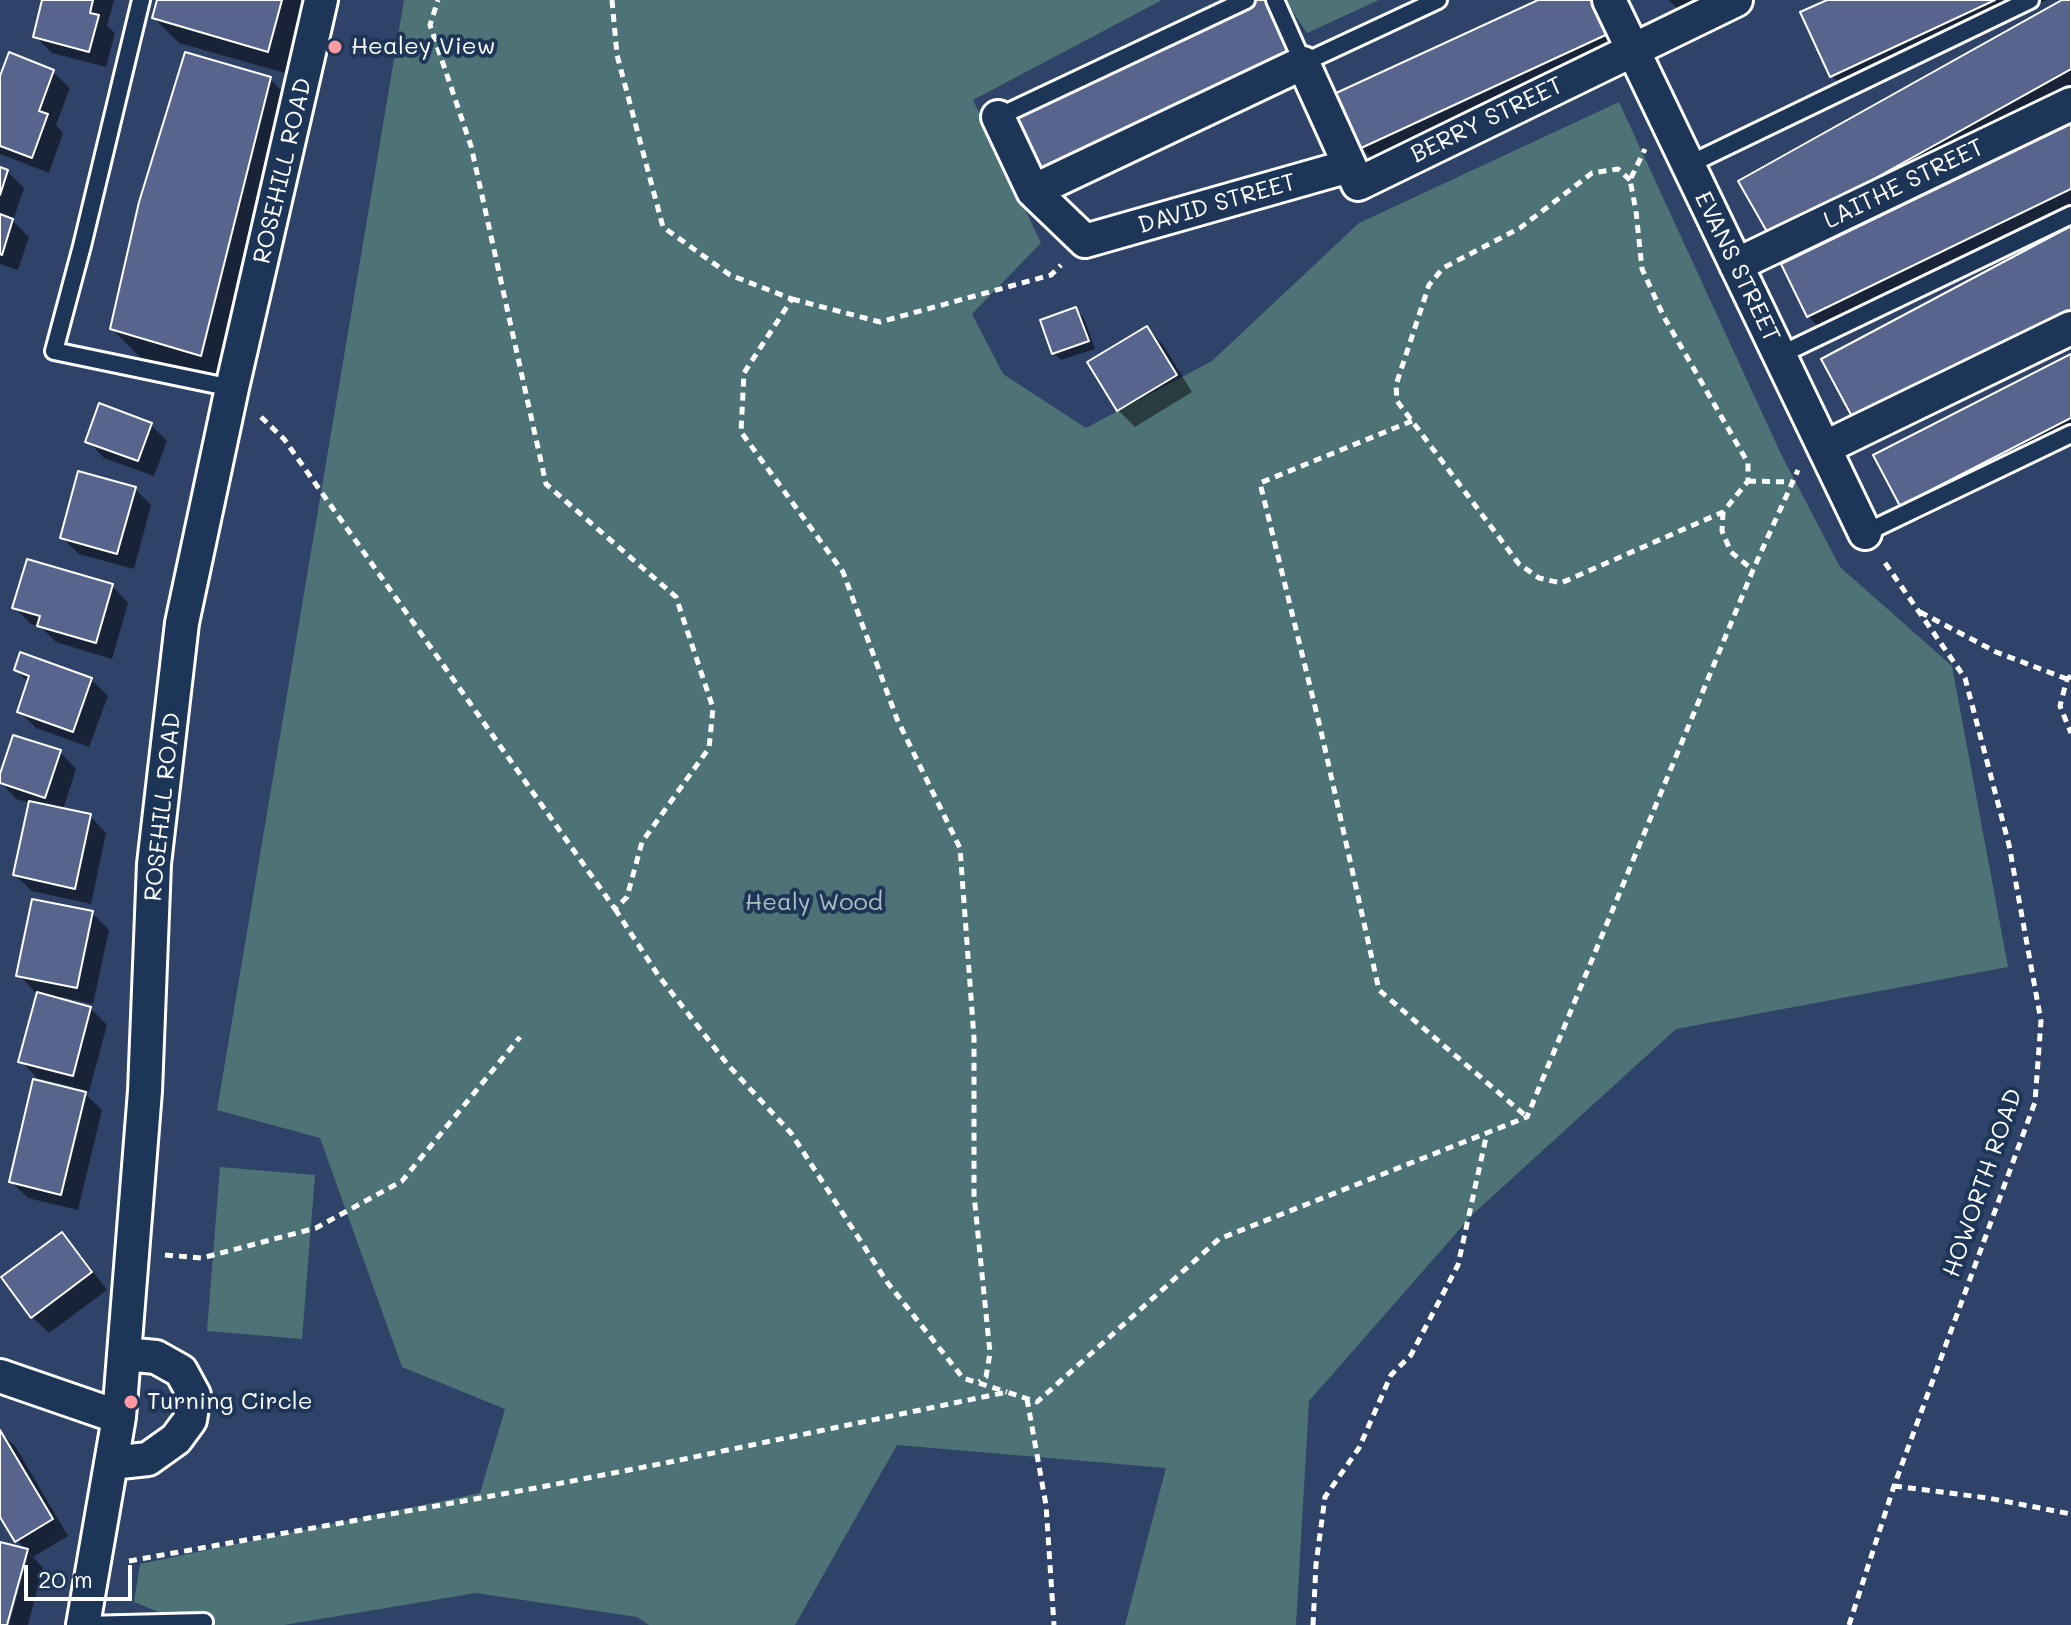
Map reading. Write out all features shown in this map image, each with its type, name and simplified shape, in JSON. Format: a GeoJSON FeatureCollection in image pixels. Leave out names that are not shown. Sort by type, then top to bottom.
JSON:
{"type":"FeatureCollection","features":[{"type":"Feature","properties":{"kind":"street","name":"ROSEHILL ROAD"},"geometry":{"type":"LineString","coordinates":[[83,1625],[119,1417],[145,1091],[154,864],[182,623],[321,0]]}},
{"type":"Feature","properties":{"kind":"street","name":"EVANS STREET"},"geometry":{"type":"LineString","coordinates":[[1609,0],[1865,533]]}},
{"type":"Feature","properties":{"kind":"street","name":"BERRY STREET"},"geometry":{"type":"LineString","coordinates":[[1349,166],[1358,184],[1736,0]]}},
{"type":"Feature","properties":{"kind":"street"},"geometry":{"type":"LineString","coordinates":[[1033,191],[1303,63],[1349,166]]}},
{"type":"Feature","properties":{"kind":"street","name":"LAITHE STREET"},"geometry":{"type":"LineString","coordinates":[[1736,265],[2071,104]]}},
{"type":"Feature","properties":{"kind":"street"},"geometry":{"type":"LineString","coordinates":[[998,117],[1033,191],[1085,241]]}},
{"type":"Feature","properties":{"kind":"street","name":"DAVID STREET"},"geometry":{"type":"LineString","coordinates":[[1085,241],[1349,166]]}},
{"type":"Feature","properties":{"kind":"street"},"geometry":{"type":"LineString","coordinates":[[1820,440],[2071,328]]}},
{"type":"Feature","properties":{"kind":"street"},"geometry":{"type":"LineString","coordinates":[[111,1463],[148,1459],[176,1439],[190,1420],[194,1395],[181,1371],[156,1357],[124,1354]]}},
{"type":"Feature","properties":{"kind":"street"},"geometry":{"type":"LineString","coordinates":[[0,1376],[119,1417]]}},
{"type":"Feature","properties":{"kind":"lane"},"geometry":{"type":"LineString","coordinates":[[141,0],[54,351],[232,388]]}},
{"type":"Feature","properties":{"kind":"lane"},"geometry":{"type":"LineString","coordinates":[[998,117],[1246,0]]}},
{"type":"Feature","properties":{"kind":"lane"},"geometry":{"type":"LineString","coordinates":[[1275,0],[1303,63],[1438,0]]}},
{"type":"Feature","properties":{"kind":"lane"},"geometry":{"type":"LineString","coordinates":[[1688,165],[2030,0]]}},
{"type":"Feature","properties":{"kind":"lane"},"geometry":{"type":"LineString","coordinates":[[1780,355],[2071,215]]}},
{"type":"Feature","properties":{"kind":"lane"},"geometry":{"type":"LineString","coordinates":[[1865,533],[2071,434]]}},
{"type":"Feature","properties":{"kind":"lane"},"geometry":{"type":"LineString","coordinates":[[83,1625],[204,1622]]}},
{"type":"Feature","properties":{"kind":"path"},"geometry":{"type":"LineString","coordinates":[[438,0],[430,25],[471,146],[546,484],[676,597],[713,708],[709,748],[642,842],[627,897],[615,909]]}},
{"type":"Feature","properties":{"kind":"path"},"geometry":{"type":"LineString","coordinates":[[612,0],[617,55],[663,227],[730,275],[792,299],[880,322],[1051,275],[1085,241]]}},
{"type":"Feature","properties":{"kind":"path"},"geometry":{"type":"LineString","coordinates":[[1630,180],[1663,113]]}},
{"type":"Feature","properties":{"kind":"path"},"geometry":{"type":"LineString","coordinates":[[1618,169],[1630,180],[1642,269],[1664,317],[1748,463],[1748,481],[1723,512],[1561,583],[1539,578],[1519,564],[1412,421],[1397,401],[1396,385],[1429,285],[1443,268],[1520,228],[1592,173],[1618,169]]}},
{"type":"Feature","properties":{"kind":"path"},"geometry":{"type":"LineString","coordinates":[[792,299],[744,373],[741,432],[843,572],[897,719],[960,848],[974,1038],[974,1195],[990,1353],[986,1377],[979,1382]]}},
{"type":"Feature","properties":{"kind":"path"},"geometry":{"type":"LineString","coordinates":[[232,388],[284,439],[615,909],[658,975],[728,1065],[791,1133],[887,1282],[963,1378],[1037,1402],[1219,1239],[1527,1117],[1753,570],[1792,482],[1820,440]]}},
{"type":"Feature","properties":{"kind":"path"},"geometry":{"type":"LineString","coordinates":[[1412,421],[1260,483],[1321,731],[1379,990],[1527,1117]]}},
{"type":"Feature","properties":{"kind":"path"},"geometry":{"type":"LineString","coordinates":[[1748,481],[1792,482]]}},
{"type":"Feature","properties":{"kind":"path"},"geometry":{"type":"LineString","coordinates":[[1723,512],[1722,531],[1731,552],[1753,570]]}},
{"type":"Feature","properties":{"kind":"path","name":"HOWORTH ROAD"},"geometry":{"type":"LineString","coordinates":[[1849,1625],[1894,1486],[2035,1102],[2041,1021],[2009,845],[1965,678],[1865,533]]}},
{"type":"Feature","properties":{"kind":"path"},"geometry":{"type":"LineString","coordinates":[[1919,611],[1996,652],[2069,678],[2060,706],[2071,733]]}},
{"type":"Feature","properties":{"kind":"path"},"geometry":{"type":"LineString","coordinates":[[132,1253],[202,1258],[316,1228],[402,1181],[520,1037]]}},
{"type":"Feature","properties":{"kind":"path"},"geometry":{"type":"LineString","coordinates":[[1313,1625],[1316,1564],[1325,1497],[1359,1448],[1391,1375],[1411,1355],[1458,1265],[1488,1132]]}},
{"type":"Feature","properties":{"kind":"path"},"geometry":{"type":"LineString","coordinates":[[93,1567],[536,1488],[1007,1392]]}},
{"type":"Feature","properties":{"kind":"path"},"geometry":{"type":"LineString","coordinates":[[1027,1398],[1046,1505],[1054,1625]]}},
{"type":"Feature","properties":{"kind":"path"},"geometry":{"type":"LineString","coordinates":[[1894,1486],[1988,1498],[2071,1514]]}},
{"type":"Feature","properties":{"kind":"green space","name":"Healy Wood"},"geometry":{"type":"Polygon","coordinates":[[[404,0],[1162,0],[973,100],[1041,243],[972,314],[1003,374],[1086,428],[1212,361],[1359,223],[1619,102],[1781,454],[1840,567],[1952,666],[2008,967],[1676,1029],[1473,1214],[1309,1401],[1296,1625],[1125,1625],[1166,1468],[897,1445],[795,1625],[649,1625],[637,1617],[476,1593],[284,1625],[191,1625],[134,1602],[140,1564],[480,1493],[505,1409],[402,1367],[320,1138],[217,1110],[404,0]]]}},
{"type":"Feature","properties":{"kind":"green space"},"geometry":{"type":"Polygon","coordinates":[[[1285,0],[1379,0],[1307,33],[1285,0]]]}},
{"type":"Feature","properties":{"kind":"green space"},"geometry":{"type":"Polygon","coordinates":[[[220,1167],[315,1175],[302,1339],[207,1331],[220,1167]]]}},
{"type":"Feature","properties":{"kind":"building"},"geometry":{"type":"Polygon","coordinates":[[[42,0],[93,0],[90,13],[99,15],[89,52],[33,37],[42,0]]]}},
{"type":"Feature","properties":{"kind":"building"},"geometry":{"type":"Polygon","coordinates":[[[157,0],[282,0],[268,52],[152,18],[157,0]]]}},
{"type":"Feature","properties":{"kind":"building"},"geometry":{"type":"Polygon","coordinates":[[[1257,0],[1269,0],[1294,53],[1043,171],[1016,114],[1257,0]]]}},
{"type":"Feature","properties":{"kind":"building"},"geometry":{"type":"Polygon","coordinates":[[[1538,0],[1595,0],[1610,33],[1359,149],[1334,94],[1538,0]]]}},
{"type":"Feature","properties":{"kind":"building"},"geometry":{"type":"Polygon","coordinates":[[[1827,0],[1995,0],[1830,77],[1800,12],[1827,0]]]}},
{"type":"Feature","properties":{"kind":"building"},"geometry":{"type":"Polygon","coordinates":[[[2062,0],[2071,0],[2071,69],[1770,237],[1738,181],[2062,0]]]}},
{"type":"Feature","properties":{"kind":"building"},"geometry":{"type":"Polygon","coordinates":[[[9,52],[54,70],[39,111],[48,114],[32,158],[0,146],[0,76],[9,52]]]}},
{"type":"Feature","properties":{"kind":"building"},"geometry":{"type":"Polygon","coordinates":[[[185,52],[271,77],[201,356],[110,329],[139,202],[185,52]]]}},
{"type":"Feature","properties":{"kind":"building"},"geometry":{"type":"Polygon","coordinates":[[[2071,124],[2071,189],[1807,317],[1781,264],[2071,124]]]}},
{"type":"Feature","properties":{"kind":"building"},"geometry":{"type":"Polygon","coordinates":[[[0,167],[8,170],[0,195],[0,167]]]}},
{"type":"Feature","properties":{"kind":"building"},"geometry":{"type":"Polygon","coordinates":[[[0,214],[13,219],[2,255],[0,254],[0,214]]]}},
{"type":"Feature","properties":{"kind":"building"},"geometry":{"type":"Polygon","coordinates":[[[2071,226],[2071,310],[1856,424],[1821,359],[2071,226]]]}},
{"type":"Feature","properties":{"kind":"building"},"geometry":{"type":"Polygon","coordinates":[[[1076,307],[1089,341],[1052,354],[1040,320],[1076,307]]]}},
{"type":"Feature","properties":{"kind":"building"},"geometry":{"type":"Polygon","coordinates":[[[1147,326],[1177,375],[1117,411],[1087,362],[1147,326]]]}},
{"type":"Feature","properties":{"kind":"building"},"geometry":{"type":"Polygon","coordinates":[[[2071,354],[2071,418],[1900,506],[1873,455],[2071,354]]]}},
{"type":"Feature","properties":{"kind":"building"},"geometry":{"type":"Polygon","coordinates":[[[99,403],[152,423],[138,461],[85,442],[99,403]]]}},
{"type":"Feature","properties":{"kind":"building"},"geometry":{"type":"Polygon","coordinates":[[[78,471],[136,487],[117,554],[60,538],[78,471]]]}},
{"type":"Feature","properties":{"kind":"building"},"geometry":{"type":"Polygon","coordinates":[[[27,559],[113,584],[96,643],[37,626],[40,616],[12,608],[27,559]]]}},
{"type":"Feature","properties":{"kind":"building"},"geometry":{"type":"Polygon","coordinates":[[[20,652],[92,678],[73,732],[17,712],[29,676],[14,670],[20,652]]]}},
{"type":"Feature","properties":{"kind":"building"},"geometry":{"type":"Polygon","coordinates":[[[13,735],[61,750],[45,798],[0,783],[13,735]]]}},
{"type":"Feature","properties":{"kind":"building"},"geometry":{"type":"Polygon","coordinates":[[[29,801],[91,814],[75,889],[13,875],[29,801]]]}},
{"type":"Feature","properties":{"kind":"building"},"geometry":{"type":"Polygon","coordinates":[[[32,899],[93,911],[77,988],[16,976],[32,899]]]}},
{"type":"Feature","properties":{"kind":"building"},"geometry":{"type":"Polygon","coordinates":[[[37,992],[91,1007],[73,1076],[18,1062],[37,992]]]}},
{"type":"Feature","properties":{"kind":"building"},"geometry":{"type":"Polygon","coordinates":[[[33,1079],[86,1092],[61,1195],[9,1182],[33,1079]]]}},
{"type":"Feature","properties":{"kind":"building"},"geometry":{"type":"Polygon","coordinates":[[[62,1232],[92,1272],[31,1318],[1,1277],[62,1232]]]}},
{"type":"Feature","properties":{"kind":"building"},"geometry":{"type":"Polygon","coordinates":[[[0,1430],[53,1519],[15,1542],[0,1517],[0,1430]]]}},
{"type":"Feature","properties":{"kind":"building"},"geometry":{"type":"Polygon","coordinates":[[[0,1542],[28,1549],[7,1625],[0,1625],[0,1542]]]}},
{"type":"Feature","properties":{"kind":"place","name":"Healey View"},"geometry":{"type":"Point","coordinates":[335,47]}},
{"type":"Feature","properties":{"kind":"place","name":"Turning Circle"},"geometry":{"type":"Point","coordinates":[131,1402]}}]}
